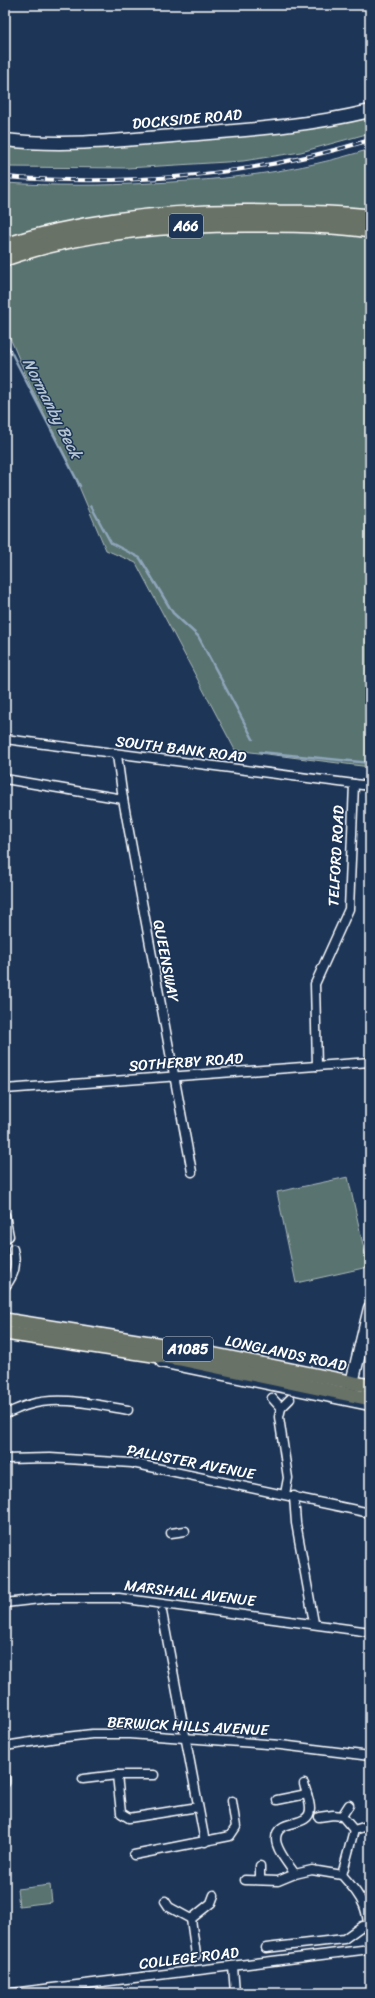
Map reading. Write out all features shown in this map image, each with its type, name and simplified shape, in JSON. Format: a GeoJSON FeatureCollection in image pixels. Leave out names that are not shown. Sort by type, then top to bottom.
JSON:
{"type":"FeatureCollection","features":[{"type":"Feature","properties":{"kind":"highway","name":"A66"},"geometry":{"type":"LineString","coordinates":[[5,246],[77,226],[170,215],[256,212],[370,217]]}},
{"type":"Feature","properties":{"kind":"highway","name":"A66"},"geometry":{"type":"LineString","coordinates":[[5,258],[73,239],[155,227],[281,224],[370,230]]}},
{"type":"Feature","properties":{"kind":"main road","name":"DOCKSIDE ROAD"},"geometry":{"type":"LineString","coordinates":[[5,140],[54,142],[144,139],[299,125],[370,112]]}},
{"type":"Feature","properties":{"kind":"main road"},"geometry":{"type":"LineString","coordinates":[[351,1389],[370,1308]]}},
{"type":"Feature","properties":{"kind":"main road","name":"LONGLANDS ROAD"},"geometry":{"type":"LineString","coordinates":[[5,1320],[181,1348],[351,1389],[370,1399]]}},
{"type":"Feature","properties":{"kind":"main road","name":"LONGLANDS ROAD"},"geometry":{"type":"LineString","coordinates":[[5,1334],[180,1359],[351,1389],[370,1386]]}},
{"type":"Feature","properties":{"kind":"street","name":"SOUTH BANK ROAD"},"geometry":{"type":"LineString","coordinates":[[5,739],[117,755],[370,786]]}},
{"type":"Feature","properties":{"kind":"street","name":"QUEENSWAY"},"geometry":{"type":"LineString","coordinates":[[117,755],[123,799],[192,1172]]}},
{"type":"Feature","properties":{"kind":"street"},"geometry":{"type":"LineString","coordinates":[[5,779],[123,799]]}},
{"type":"Feature","properties":{"kind":"street","name":"TELFORD ROAD"},"geometry":{"type":"LineString","coordinates":[[317,1066],[315,984],[349,909],[354,784]]}},
{"type":"Feature","properties":{"kind":"street","name":"SOTHERBY ROAD"},"geometry":{"type":"LineString","coordinates":[[5,1089],[370,1062]]}},
{"type":"Feature","properties":{"kind":"street"},"geometry":{"type":"LineString","coordinates":[[5,1215],[7,1238]]}},
{"type":"Feature","properties":{"kind":"street"},"geometry":{"type":"LineString","coordinates":[[5,1287],[15,1270],[16,1263],[13,1249]]}},
{"type":"Feature","properties":{"kind":"street"},"geometry":{"type":"LineString","coordinates":[[161,1363],[370,1406]]}},
{"type":"Feature","properties":{"kind":"street"},"geometry":{"type":"LineString","coordinates":[[272,1398],[281,1408]]}},
{"type":"Feature","properties":{"kind":"street"},"geometry":{"type":"LineString","coordinates":[[285,1494],[288,1478],[279,1417],[281,1408],[290,1399]]}},
{"type":"Feature","properties":{"kind":"street"},"geometry":{"type":"LineString","coordinates":[[5,1414],[30,1404],[60,1401],[80,1402],[128,1410]]}},
{"type":"Feature","properties":{"kind":"street","name":"PALLISTER AVENUE"},"geometry":{"type":"LineString","coordinates":[[5,1459],[50,1458],[132,1463],[370,1513]]}},
{"type":"Feature","properties":{"kind":"street"},"geometry":{"type":"LineString","coordinates":[[294,1496],[296,1523],[314,1623]]}},
{"type":"Feature","properties":{"kind":"street"},"geometry":{"type":"LineString","coordinates":[[170,1533],[185,1532]]}},
{"type":"Feature","properties":{"kind":"street","name":"MARSHALL AVENUE"},"geometry":{"type":"LineString","coordinates":[[5,1603],[49,1598],[119,1598],[314,1623],[370,1632]]}},
{"type":"Feature","properties":{"kind":"street"},"geometry":{"type":"LineString","coordinates":[[162,1612],[205,1842]]}},
{"type":"Feature","properties":{"kind":"street","name":"BERWICK HILLS AVENUE"},"geometry":{"type":"LineString","coordinates":[[5,1746],[92,1734],[129,1734],[281,1745],[370,1756]]}},
{"type":"Feature","properties":{"kind":"street"},"geometry":{"type":"LineString","coordinates":[[117,1775],[121,1813],[129,1818],[198,1806]]}},
{"type":"Feature","properties":{"kind":"street"},"geometry":{"type":"LineString","coordinates":[[83,1780],[117,1775],[154,1775]]}},
{"type":"Feature","properties":{"kind":"street"},"geometry":{"type":"LineString","coordinates":[[295,1874],[279,1848],[276,1839],[277,1833],[285,1824],[304,1820],[308,1815],[310,1809],[304,1784]]}},
{"type":"Feature","properties":{"kind":"street"},"geometry":{"type":"LineString","coordinates":[[277,1800],[307,1794]]}},
{"type":"Feature","properties":{"kind":"street"},"geometry":{"type":"LineString","coordinates":[[134,1855],[230,1836],[236,1827],[232,1801]]}},
{"type":"Feature","properties":{"kind":"street"},"geometry":{"type":"LineString","coordinates":[[342,1816],[349,1805]]}},
{"type":"Feature","properties":{"kind":"street"},"geometry":{"type":"LineString","coordinates":[[319,1817],[333,1815],[342,1816],[354,1830]]}},
{"type":"Feature","properties":{"kind":"street"},"geometry":{"type":"LineString","coordinates":[[354,1830],[370,1825]]}},
{"type":"Feature","properties":{"kind":"street"},"geometry":{"type":"LineString","coordinates":[[342,1875],[354,1830]]}},
{"type":"Feature","properties":{"kind":"street"},"geometry":{"type":"LineString","coordinates":[[260,1866],[260,1879]]}},
{"type":"Feature","properties":{"kind":"street"},"geometry":{"type":"LineString","coordinates":[[245,1880],[260,1879],[278,1882],[295,1874],[312,1870],[342,1875],[364,1902],[369,1926],[370,1943]]}},
{"type":"Feature","properties":{"kind":"street"},"geometry":{"type":"LineString","coordinates":[[191,1919],[211,1903],[214,1896]]}},
{"type":"Feature","properties":{"kind":"street"},"geometry":{"type":"LineString","coordinates":[[164,1901],[169,1907],[191,1919]]}},
{"type":"Feature","properties":{"kind":"street"},"geometry":{"type":"LineString","coordinates":[[191,1919],[196,1955]]}},
{"type":"Feature","properties":{"kind":"street"},"geometry":{"type":"LineString","coordinates":[[266,1948],[344,1939],[362,1926],[369,1926]]}},
{"type":"Feature","properties":{"kind":"street","name":"COLLEGE ROAD"},"geometry":{"type":"LineString","coordinates":[[12,1993],[370,1949]]}},
{"type":"Feature","properties":{"kind":"street"},"geometry":{"type":"LineString","coordinates":[[233,1967],[235,1993]]}},
{"type":"Feature","properties":{"kind":"green space"},"geometry":{"type":"Polygon","coordinates":[[[370,116],[370,133],[301,152],[243,161],[127,168],[5,167],[5,147],[7,145],[370,116]]]}},
{"type":"Feature","properties":{"kind":"green space"},"geometry":{"type":"Polygon","coordinates":[[[370,149],[370,212],[5,242],[5,183],[96,185],[207,180],[262,174],[316,164],[370,149]]]}},
{"type":"Feature","properties":{"kind":"green space"},"geometry":{"type":"Polygon","coordinates":[[[264,228],[370,235],[370,767],[235,750],[136,563],[106,550],[69,463],[30,385],[5,326],[5,264],[97,240],[165,232],[264,228]]]}},
{"type":"Feature","properties":{"kind":"green space"},"geometry":{"type":"Polygon","coordinates":[[[348,1177],[368,1267],[296,1283],[277,1192],[348,1177]]]}},
{"type":"Feature","properties":{"kind":"green space"},"geometry":{"type":"Polygon","coordinates":[[[50,1885],[52,1902],[19,1906],[17,1889],[50,1885]]]}},
{"type":"Feature","properties":{"kind":"waterway","name":"Normanby Beck"},"geometry":{"type":"LineString","coordinates":[[5,340],[80,486]]}},
{"type":"Feature","properties":{"kind":"waterway","name":"Normanby Beck"},"geometry":{"type":"LineString","coordinates":[[91,506],[111,543],[140,558],[173,613],[198,636],[253,739]]}},
{"type":"Feature","properties":{"kind":"waterway"},"geometry":{"type":"LineString","coordinates":[[260,752],[370,763]]}},
{"type":"Feature","properties":{"kind":"railway"},"geometry":{"type":"LineString","coordinates":[[5,177],[97,180],[143,179],[189,175],[235,170],[281,162],[370,140]]}}]}
